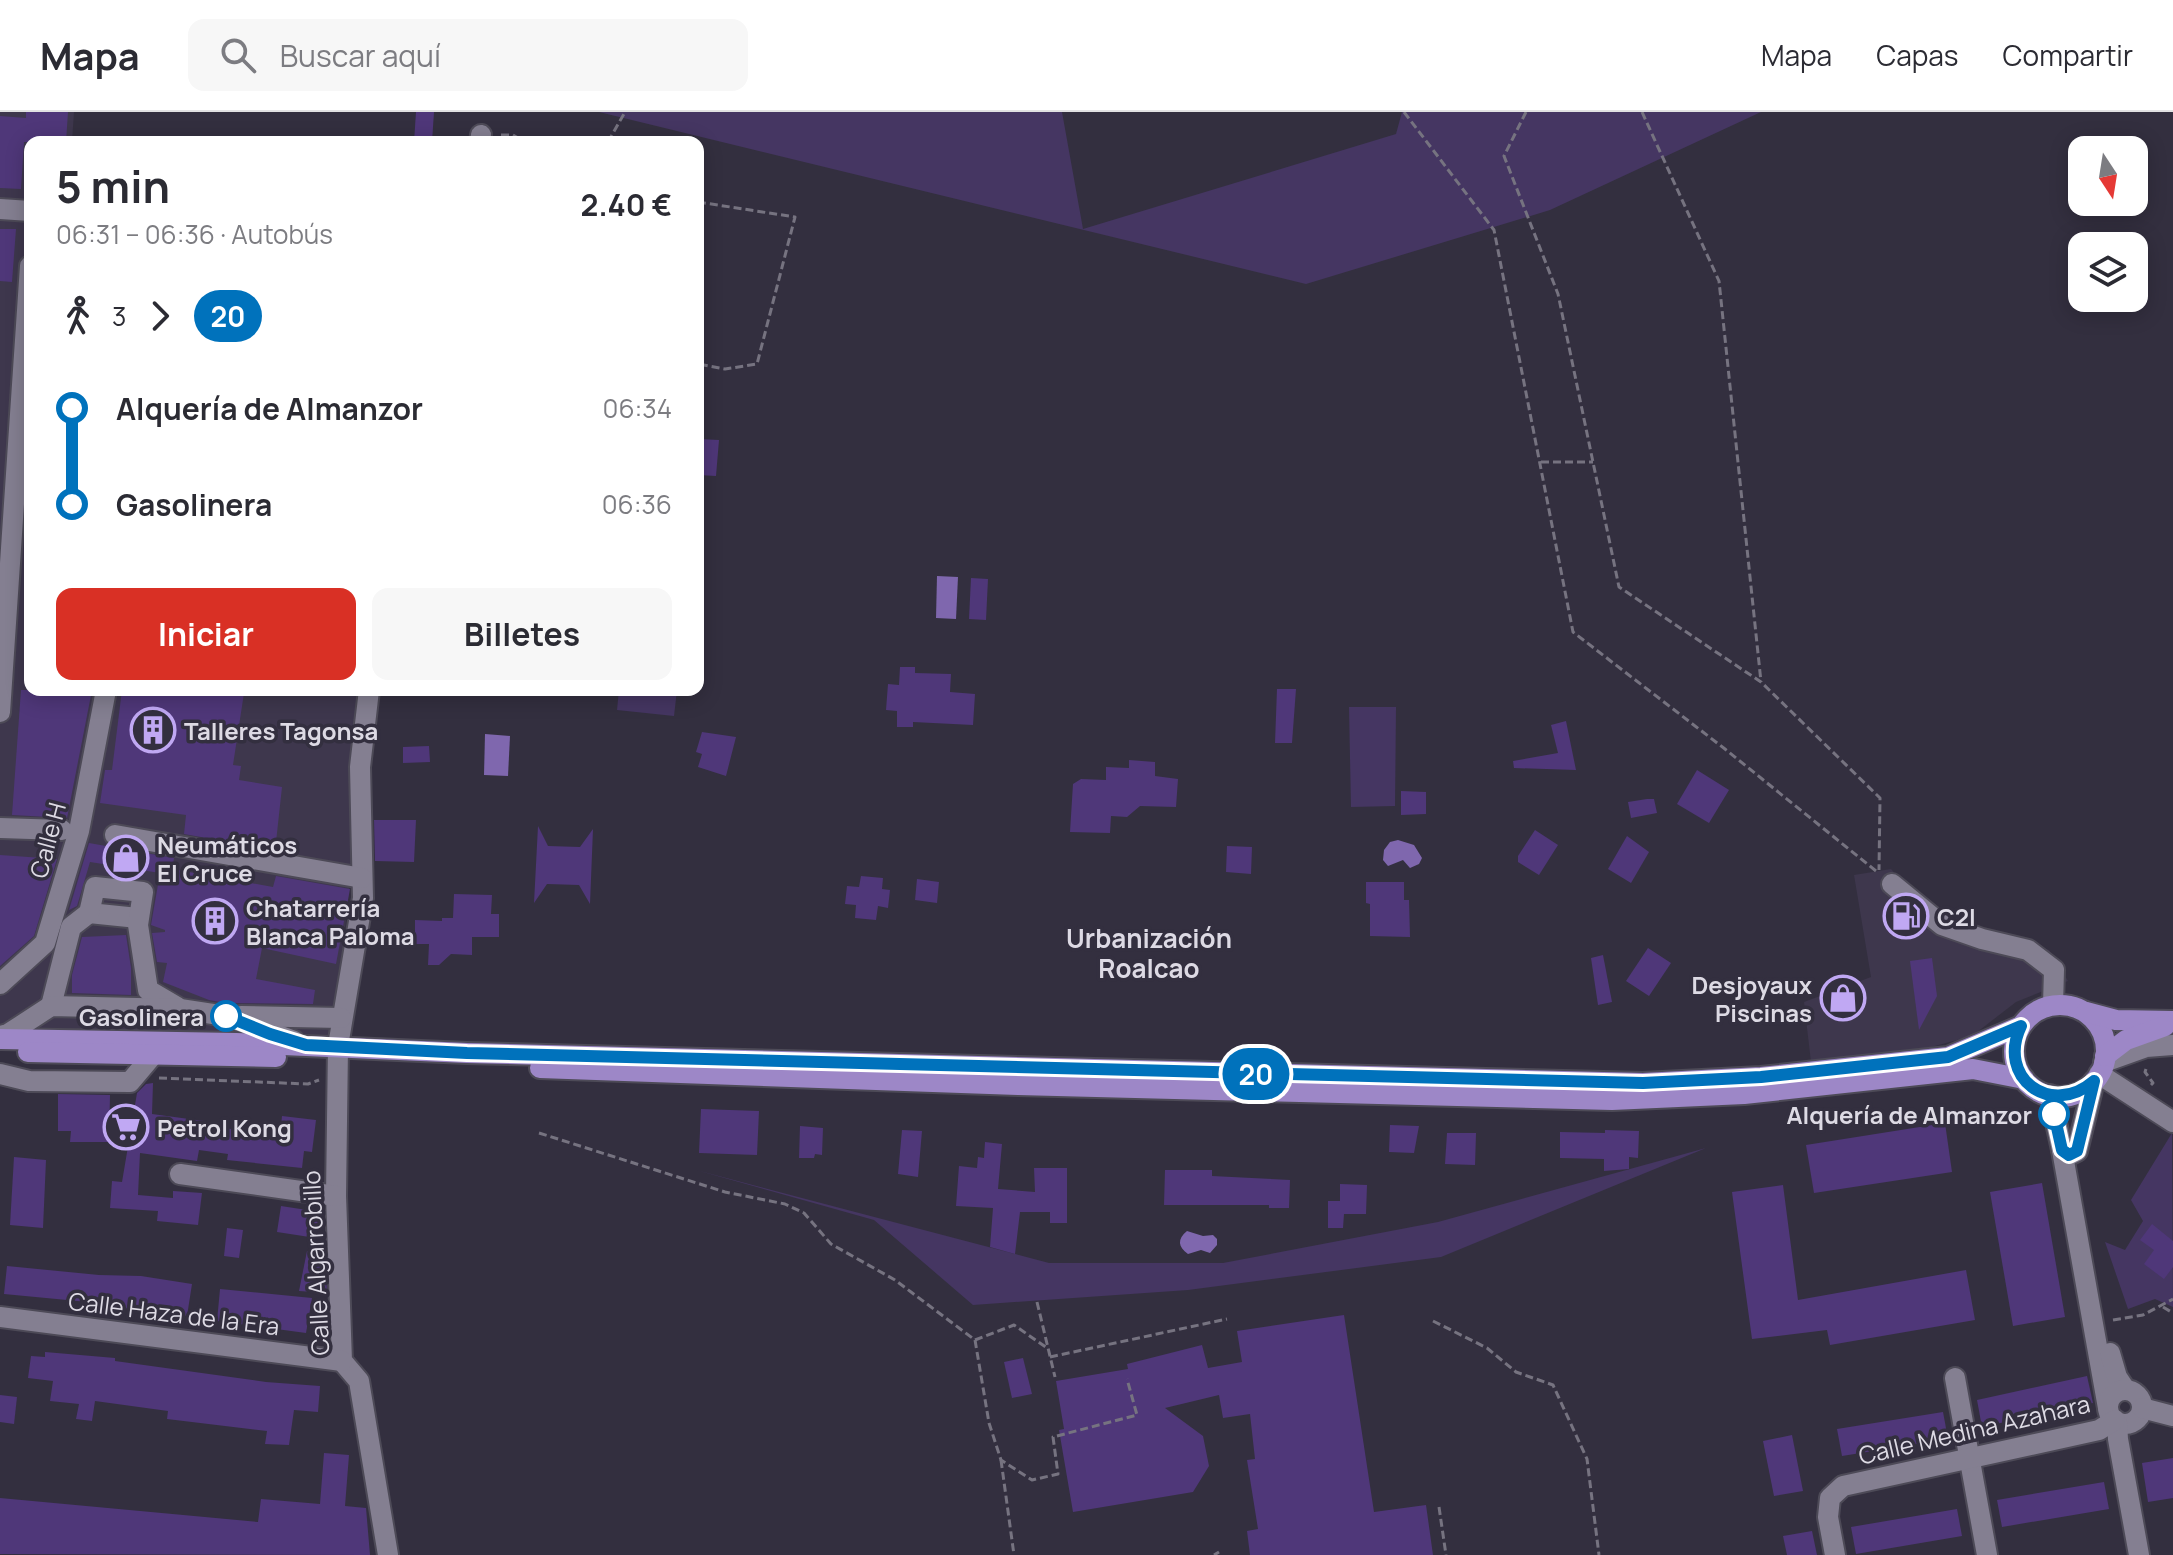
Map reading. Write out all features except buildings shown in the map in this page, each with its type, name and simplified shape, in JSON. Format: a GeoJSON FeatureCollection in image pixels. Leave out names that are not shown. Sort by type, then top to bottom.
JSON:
{"type":"FeatureCollection","features":[{"type":"Feature","properties":{"kind":"main road"},"geometry":{"type":"LineString","coordinates":[[2053,1005],[2064,1005],[2116,1020],[2173,1022],[2126,1040],[2074,1094],[2050,1095],[2031,1087],[2018,1070],[2014,1047],[2021,1026],[2030,1016],[2053,1005]]}},
{"type":"Feature","properties":{"kind":"main road"},"geometry":{"type":"LineString","coordinates":[[2084,1012],[2099,1027],[2106,1046],[2101,1068]]}},
{"type":"Feature","properties":{"kind":"main road"},"geometry":{"type":"LineString","coordinates":[[0,1051],[152,1056],[467,1053],[1643,1083],[1761,1077],[1948,1057],[2021,1026]]}},
{"type":"Feature","properties":{"kind":"main road"},"geometry":{"type":"LineString","coordinates":[[0,1038],[306,1045],[338,1052],[1018,1085],[1612,1100],[1744,1094],[1973,1069],[2024,1079]]}},
{"type":"Feature","properties":{"kind":"street"},"geometry":{"type":"LineString","coordinates":[[0,209],[24,211]]}},
{"type":"Feature","properties":{"kind":"street"},"geometry":{"type":"LineString","coordinates":[[0,712],[4,594],[24,342]]}},
{"type":"Feature","properties":{"kind":"street","name":"Calle H"},"geometry":{"type":"LineString","coordinates":[[0,984],[45,943],[104,696]]}},
{"type":"Feature","properties":{"kind":"street","name":"Calle Algarrobillo"},"geometry":{"type":"LineString","coordinates":[[368,696],[360,767],[363,898],[341,1018],[336,1196],[342,1361],[359,1381],[388,1555]]}},
{"type":"Feature","properties":{"kind":"street"},"geometry":{"type":"LineString","coordinates":[[0,828],[70,830]]}},
{"type":"Feature","properties":{"kind":"street"},"geometry":{"type":"LineString","coordinates":[[115,835],[362,878]]}},
{"type":"Feature","properties":{"kind":"street"},"geometry":{"type":"LineString","coordinates":[[1892,884],[1942,925],[2028,950],[2054,970],[2053,1005]]}},
{"type":"Feature","properties":{"kind":"street"},"geometry":{"type":"LineString","coordinates":[[51,1006],[71,927],[89,913],[138,918],[148,990],[180,1009]]}},
{"type":"Feature","properties":{"kind":"street"},"geometry":{"type":"LineString","coordinates":[[0,1038],[51,1006],[180,1009],[226,1016],[341,1018]]}},
{"type":"Feature","properties":{"kind":"street"},"geometry":{"type":"LineString","coordinates":[[226,1016],[306,1045]]}},
{"type":"Feature","properties":{"kind":"street"},"geometry":{"type":"LineString","coordinates":[[2139,1555],[2069,1150],[2101,1068],[2146,1047],[2173,1045]]}},
{"type":"Feature","properties":{"kind":"street"},"geometry":{"type":"LineString","coordinates":[[0,1074],[29,1081],[130,1082],[152,1056]]}},
{"type":"Feature","properties":{"kind":"street"},"geometry":{"type":"LineString","coordinates":[[2101,1068],[2137,1098],[2173,1122]]}},
{"type":"Feature","properties":{"kind":"street"},"geometry":{"type":"LineString","coordinates":[[0,1088],[29,1081]]}},
{"type":"Feature","properties":{"kind":"street"},"geometry":{"type":"LineString","coordinates":[[2050,1095],[2077,1172],[2111,1363],[2125,1389],[2140,1397],[2142,1408],[2173,1416]]}},
{"type":"Feature","properties":{"kind":"street"},"geometry":{"type":"LineString","coordinates":[[180,1174],[336,1196]]}},
{"type":"Feature","properties":{"kind":"street","name":"Calle Haza de la Era"},"geometry":{"type":"LineString","coordinates":[[0,1317],[342,1361]]}},
{"type":"Feature","properties":{"kind":"street"},"geometry":{"type":"LineString","coordinates":[[1955,1378],[1987,1555]]}},
{"type":"Feature","properties":{"kind":"street"},"geometry":{"type":"LineString","coordinates":[[2113,1417],[2108,1402],[2114,1393],[2125,1389]]}},
{"type":"Feature","properties":{"kind":"street","name":"Calle Medina Azahara"},"geometry":{"type":"LineString","coordinates":[[1835,1555],[1828,1517],[1830,1498],[1843,1486],[2099,1430],[2113,1417],[2133,1422],[2141,1414],[2142,1408]]}},
{"type":"Feature","properties":{"kind":"path"},"geometry":{"type":"LineString","coordinates":[[611,136],[625,112]]}},
{"type":"Feature","properties":{"kind":"path"},"geometry":{"type":"LineString","coordinates":[[1404,112],[1494,230],[1573,632],[1879,873],[1880,798],[1761,682],[1619,587],[1558,294],[1504,156],[1526,112]]}},
{"type":"Feature","properties":{"kind":"path"},"geometry":{"type":"LineString","coordinates":[[1642,112],[1719,281],[1761,682]]}},
{"type":"Feature","properties":{"kind":"path"},"geometry":{"type":"LineString","coordinates":[[704,203],[795,217],[757,364],[725,369],[704,365]]}},
{"type":"Feature","properties":{"kind":"path"},"geometry":{"type":"LineString","coordinates":[[1540,462],[1593,462]]}},
{"type":"Feature","properties":{"kind":"path"},"geometry":{"type":"LineString","coordinates":[[2137,1098],[2153,1083],[2145,1072],[2148,1063]]}},
{"type":"Feature","properties":{"kind":"path"},"geometry":{"type":"LineString","coordinates":[[539,1133],[725,1192],[795,1208],[804,1213],[831,1244],[895,1280],[975,1340],[989,1423],[1001,1460],[1014,1555]]}},
{"type":"Feature","properties":{"kind":"path"},"geometry":{"type":"LineString","coordinates":[[2104,1321],[2143,1315],[2173,1299]]}},
{"type":"Feature","properties":{"kind":"path"},"geometry":{"type":"LineString","coordinates":[[1037,1302],[1055,1377]]}},
{"type":"Feature","properties":{"kind":"path"},"geometry":{"type":"LineString","coordinates":[[2161,1305],[2173,1313]]}},
{"type":"Feature","properties":{"kind":"path"},"geometry":{"type":"LineString","coordinates":[[1050,1357],[1227,1319]]}},
{"type":"Feature","properties":{"kind":"path"},"geometry":{"type":"LineString","coordinates":[[1433,1321],[1487,1348],[1516,1372],[1553,1385],[1587,1459],[1599,1555]]}},
{"type":"Feature","properties":{"kind":"path"},"geometry":{"type":"LineString","coordinates":[[975,1340],[1014,1325],[1047,1348]]}},
{"type":"Feature","properties":{"kind":"path"},"geometry":{"type":"LineString","coordinates":[[1001,1460],[1032,1480],[1058,1474],[1053,1437],[1137,1415],[1127,1379]]}},
{"type":"Feature","properties":{"kind":"path"},"geometry":{"type":"LineString","coordinates":[[1439,1507],[1446,1555]]}},
{"type":"Feature","properties":{"kind":"shaded area"},"geometry":{"type":"Polygon","coordinates":[[[0,112],[74,112],[72,136],[24,136],[24,696],[369,696],[332,1055],[0,1042],[0,112]]]}},
{"type":"Feature","properties":{"kind":"shaded area"},"geometry":{"type":"Polygon","coordinates":[[[599,112],[1062,112],[1083,229],[1396,134],[1402,112],[1761,112],[1550,210],[1306,284],[599,112]]]}},
{"type":"Feature","properties":{"kind":"shaded area"},"geometry":{"type":"Polygon","coordinates":[[[937,576],[958,577],[956,619],[936,618],[937,576]]]}},
{"type":"Feature","properties":{"kind":"shaded area"},"geometry":{"type":"Polygon","coordinates":[[[618,696],[676,696],[674,716],[617,710],[618,696]]]}},
{"type":"Feature","properties":{"kind":"shaded area"},"geometry":{"type":"Polygon","coordinates":[[[1349,707],[1396,707],[1395,806],[1351,807],[1349,707]]]}},
{"type":"Feature","properties":{"kind":"shaded area"},"geometry":{"type":"Polygon","coordinates":[[[485,734],[510,736],[508,776],[484,775],[485,734]]]}},
{"type":"Feature","properties":{"kind":"shaded area"},"geometry":{"type":"Polygon","coordinates":[[[1398,840],[1414,845],[1422,858],[1419,864],[1410,868],[1403,860],[1388,866],[1383,860],[1384,850],[1390,842],[1398,840]]]}},
{"type":"Feature","properties":{"kind":"shaded area"},"geometry":{"type":"Polygon","coordinates":[[[1891,869],[1942,925],[2049,950],[2068,981],[2016,1002],[1972,1036],[1920,1050],[1811,1062],[1804,1002],[1871,977],[1854,875],[1891,869]]]}},
{"type":"Feature","properties":{"kind":"shaded area"},"geometry":{"type":"Polygon","coordinates":[[[2172,1133],[2173,1307],[2155,1299],[2128,1309],[2105,1242],[2125,1250],[2143,1221],[2131,1200],[2172,1133]]]}},
{"type":"Feature","properties":{"kind":"shaded area"},"geometry":{"type":"Polygon","coordinates":[[[1706,1148],[1441,1257],[1188,1290],[973,1305],[874,1220],[696,1170],[1049,1263],[1223,1263],[1438,1222],[1706,1148]]]}},
{"type":"Feature","properties":{"kind":"shaded area"},"geometry":{"type":"Polygon","coordinates":[[[1187,1231],[1203,1236],[1213,1235],[1217,1245],[1210,1253],[1201,1250],[1188,1254],[1180,1243],[1187,1231]]]}},
{"type":"Feature","properties":{"kind":"bus line","name":"20"},"geometry":{"type":"LineString","coordinates":[[226,1016],[306,1045],[467,1053],[1643,1083],[1761,1077],[1948,1057],[2021,1026],[2016,1036],[2014,1059],[2031,1087],[2062,1097],[2085,1089],[2094,1081],[2077,1151],[2069,1155],[2062,1150],[2054,1114]]}},
{"type":"Feature","properties":{"kind":"place","name":"Talleres Tagonsa"},"geometry":{"type":"Point","coordinates":[153,730]}},
{"type":"Feature","properties":{"kind":"place","name":"Neumáticos El Cruce"},"geometry":{"type":"Point","coordinates":[126,858]}},
{"type":"Feature","properties":{"kind":"place","name":"C2I"},"geometry":{"type":"Point","coordinates":[1906,916]}},
{"type":"Feature","properties":{"kind":"place","name":"Chatarrería Blanca Paloma"},"geometry":{"type":"Point","coordinates":[215,921]}},
{"type":"Feature","properties":{"kind":"place","name":"Desjoyaux Piscinas"},"geometry":{"type":"Point","coordinates":[1843,998]}},
{"type":"Feature","properties":{"kind":"place","name":"Gasolinera"},"geometry":{"type":"Point","coordinates":[226,1016]}},
{"type":"Feature","properties":{"kind":"place","name":"Alquería de Almanzor"},"geometry":{"type":"Point","coordinates":[2054,1114]}},
{"type":"Feature","properties":{"kind":"place","name":"Petrol Kong"},"geometry":{"type":"Point","coordinates":[126,1127]}},
{"type":"Feature","properties":{"kind":"district","name":"Urbanización Roalcao"},"geometry":{"type":"Point","coordinates":[1149,953]}}]}
